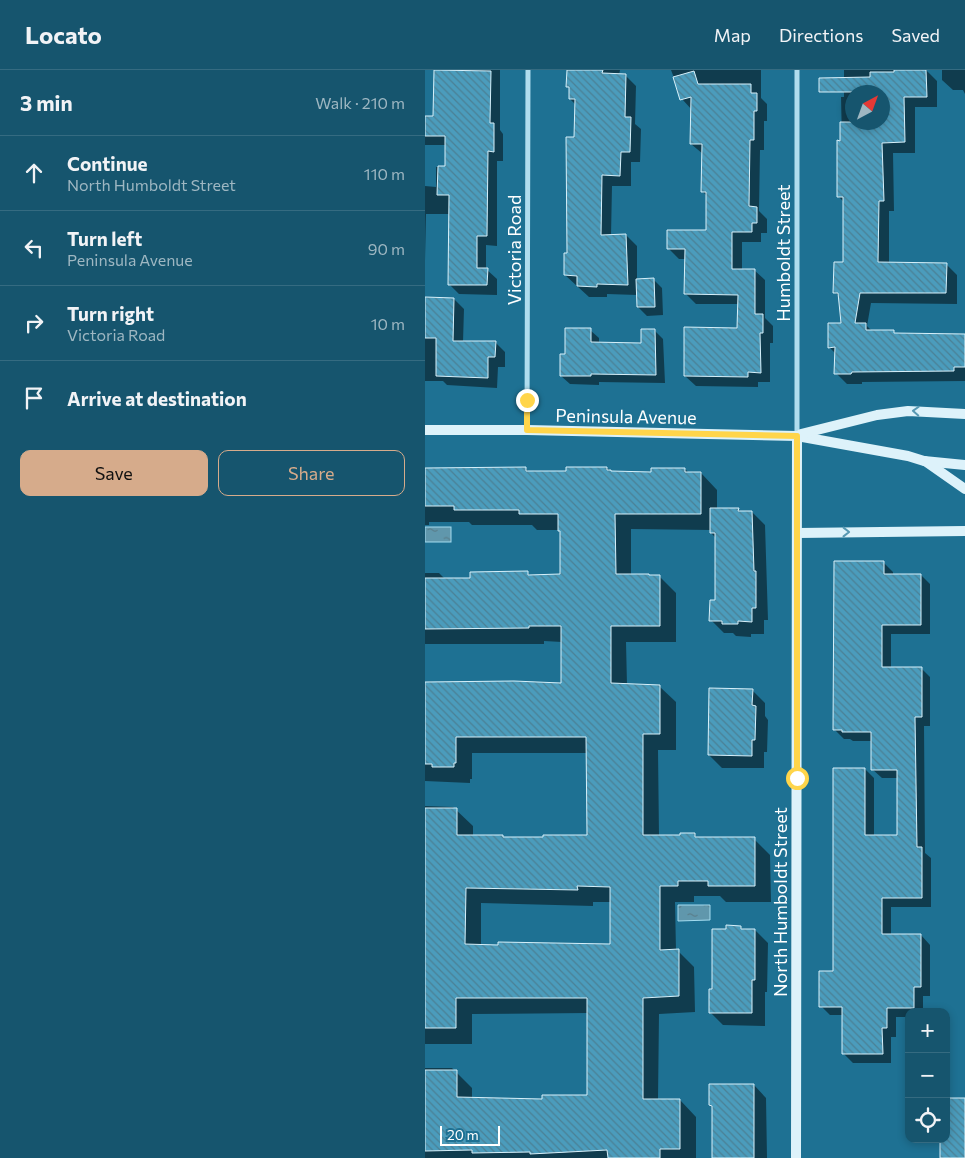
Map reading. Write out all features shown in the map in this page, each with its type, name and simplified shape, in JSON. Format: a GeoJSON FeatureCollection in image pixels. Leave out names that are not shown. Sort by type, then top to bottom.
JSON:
{"type":"FeatureCollection","features":[{"type":"Feature","properties":{"kind":"street","name":"Victoria Road"},"geometry":{"type":"LineString","coordinates":[[527,430],[528,70]]}},
{"type":"Feature","properties":{"kind":"street","name":"Humboldt Street"},"geometry":{"type":"LineString","coordinates":[[797,70],[797,436]]}},
{"type":"Feature","properties":{"kind":"street","name":"Peninsula Avenue"},"geometry":{"type":"LineString","coordinates":[[797,436],[877,415],[908,411],[965,414]]}},
{"type":"Feature","properties":{"kind":"street","name":"Peninsula Avenue"},"geometry":{"type":"LineString","coordinates":[[425,430],[527,430],[797,436],[924,461],[965,465]]}},
{"type":"Feature","properties":{"kind":"street","name":"North Humboldt Street"},"geometry":{"type":"LineString","coordinates":[[796,1158],[797,436]]}},
{"type":"Feature","properties":{"kind":"street"},"geometry":{"type":"LineString","coordinates":[[924,461],[965,489]]}},
{"type":"Feature","properties":{"kind":"street"},"geometry":{"type":"LineString","coordinates":[[798,533],[965,531]]}},
{"type":"Feature","properties":{"kind":"water"},"geometry":{"type":"Polygon","coordinates":[[[425,527],[451,527],[451,542],[425,542],[425,527]]]}},
{"type":"Feature","properties":{"kind":"water"},"geometry":{"type":"Polygon","coordinates":[[[678,905],[710,905],[710,920],[678,921],[678,905]]]}},
{"type":"Feature","properties":{"kind":"building"},"geometry":{"type":"Polygon","coordinates":[[[434,70],[491,71],[490,123],[494,123],[494,152],[488,151],[487,236],[477,236],[477,268],[488,268],[487,285],[448,285],[449,195],[437,195],[438,166],[445,166],[445,136],[425,136],[425,116],[433,116],[434,70]]]}},
{"type":"Feature","properties":{"kind":"building"},"geometry":{"type":"Polygon","coordinates":[[[567,70],[603,70],[602,73],[626,74],[625,117],[631,117],[630,152],[621,152],[620,176],[602,175],[601,235],[626,234],[628,285],[597,284],[597,287],[577,286],[577,276],[564,275],[564,253],[567,253],[566,137],[574,137],[575,99],[569,99],[569,87],[566,87],[567,70]]]}},
{"type":"Feature","properties":{"kind":"building"},"geometry":{"type":"Polygon","coordinates":[[[894,70],[926,70],[927,97],[904,97],[905,142],[882,143],[884,201],[879,201],[878,262],[947,263],[946,293],[860,293],[855,323],[866,323],[866,330],[894,330],[894,333],[965,334],[965,367],[954,367],[954,371],[852,372],[851,374],[834,374],[835,347],[828,348],[828,323],[841,323],[838,293],[833,293],[834,262],[843,262],[843,197],[837,197],[837,140],[840,141],[840,122],[845,122],[845,130],[890,130],[890,85],[845,85],[845,92],[819,92],[819,78],[870,77],[870,72],[894,72],[894,70]]]}},
{"type":"Feature","properties":{"kind":"building"},"geometry":{"type":"Polygon","coordinates":[[[694,71],[698,84],[751,84],[751,93],[757,93],[757,111],[754,111],[754,140],[750,140],[749,206],[757,207],[757,223],[752,223],[752,232],[732,232],[732,269],[755,269],[755,314],[763,314],[763,333],[760,333],[761,373],[748,372],[748,377],[684,376],[684,327],[737,328],[738,295],[684,294],[685,249],[667,249],[667,230],[706,230],[706,192],[701,192],[702,144],[690,144],[691,97],[680,100],[673,77],[694,71]]]}},
{"type":"Feature","properties":{"kind":"building"},"geometry":{"type":"Polygon","coordinates":[[[654,278],[655,307],[637,307],[636,279],[654,278]]]}},
{"type":"Feature","properties":{"kind":"building"},"geometry":{"type":"Polygon","coordinates":[[[425,297],[454,298],[453,341],[496,341],[495,357],[488,357],[488,378],[436,376],[436,338],[425,338],[425,297]]]}},
{"type":"Feature","properties":{"kind":"building"},"geometry":{"type":"Polygon","coordinates":[[[565,328],[591,328],[591,342],[641,343],[641,329],[655,329],[656,375],[591,374],[591,376],[560,376],[560,354],[565,354],[565,328]]]}},
{"type":"Feature","properties":{"kind":"building"},"geometry":{"type":"Polygon","coordinates":[[[526,467],[526,471],[566,471],[566,467],[607,467],[607,470],[611,471],[651,472],[651,468],[685,468],[685,472],[701,472],[701,514],[615,514],[616,574],[660,575],[660,626],[611,626],[611,683],[660,685],[660,734],[643,734],[643,835],[695,833],[695,837],[755,837],[755,886],[708,886],[708,881],[678,881],[678,886],[660,886],[660,950],[679,949],[679,996],[643,998],[643,1099],[680,1099],[680,1149],[660,1149],[660,1158],[608,1158],[607,1150],[530,1154],[530,1152],[472,1153],[472,1150],[425,1151],[425,1070],[457,1070],[457,1097],[542,1099],[542,1095],[587,1095],[587,998],[456,998],[456,1028],[425,1028],[425,808],[457,808],[457,835],[543,837],[543,835],[587,835],[586,737],[456,737],[456,763],[454,763],[454,767],[432,767],[432,764],[425,764],[425,682],[514,681],[561,683],[561,626],[425,629],[425,578],[470,578],[470,572],[528,571],[528,575],[560,574],[560,531],[558,531],[558,514],[519,514],[519,510],[454,510],[454,506],[425,506],[425,468],[526,467]],[[577,886],[578,890],[466,888],[465,944],[498,945],[498,942],[610,944],[610,887],[577,886]]]}},
{"type":"Feature","properties":{"kind":"building"},"geometry":{"type":"Polygon","coordinates":[[[710,508],[739,508],[738,511],[752,511],[754,571],[756,571],[756,608],[752,608],[752,622],[738,621],[738,624],[722,624],[722,621],[709,621],[710,600],[715,600],[715,533],[710,533],[710,508]]]}},
{"type":"Feature","properties":{"kind":"building"},"geometry":{"type":"Polygon","coordinates":[[[834,561],[884,561],[884,574],[921,574],[921,625],[882,625],[882,667],[922,667],[922,717],[915,717],[917,847],[922,847],[922,898],[882,898],[882,934],[921,934],[921,987],[914,987],[914,1008],[887,1008],[887,1028],[882,1028],[883,1054],[842,1054],[842,1007],[819,1007],[819,971],[833,971],[833,768],[865,768],[865,835],[897,835],[897,770],[871,770],[871,732],[842,732],[842,730],[833,730],[834,561]]]}},
{"type":"Feature","properties":{"kind":"building"},"geometry":{"type":"Polygon","coordinates":[[[709,688],[753,689],[752,705],[756,706],[755,740],[752,740],[752,756],[708,755],[709,688]]]}},
{"type":"Feature","properties":{"kind":"building"},"geometry":{"type":"Polygon","coordinates":[[[726,925],[741,926],[741,929],[755,929],[755,980],[752,980],[752,1013],[709,1013],[709,989],[712,989],[712,929],[726,929],[726,925]]]}},
{"type":"Feature","properties":{"kind":"building"},"geometry":{"type":"Polygon","coordinates":[[[709,1084],[754,1084],[754,1158],[712,1158],[712,1106],[709,1105],[709,1084]]]}},
{"type":"Feature","properties":{"kind":"building"},"geometry":{"type":"Polygon","coordinates":[[[950,1098],[965,1098],[965,1158],[940,1158],[940,1143],[950,1143],[950,1098]]]}},
{"type":"Feature","properties":{"kind":"route"},"geometry":{"type":"LineString","coordinates":[[527,400],[527,430],[797,436],[797,778]]}}]}
